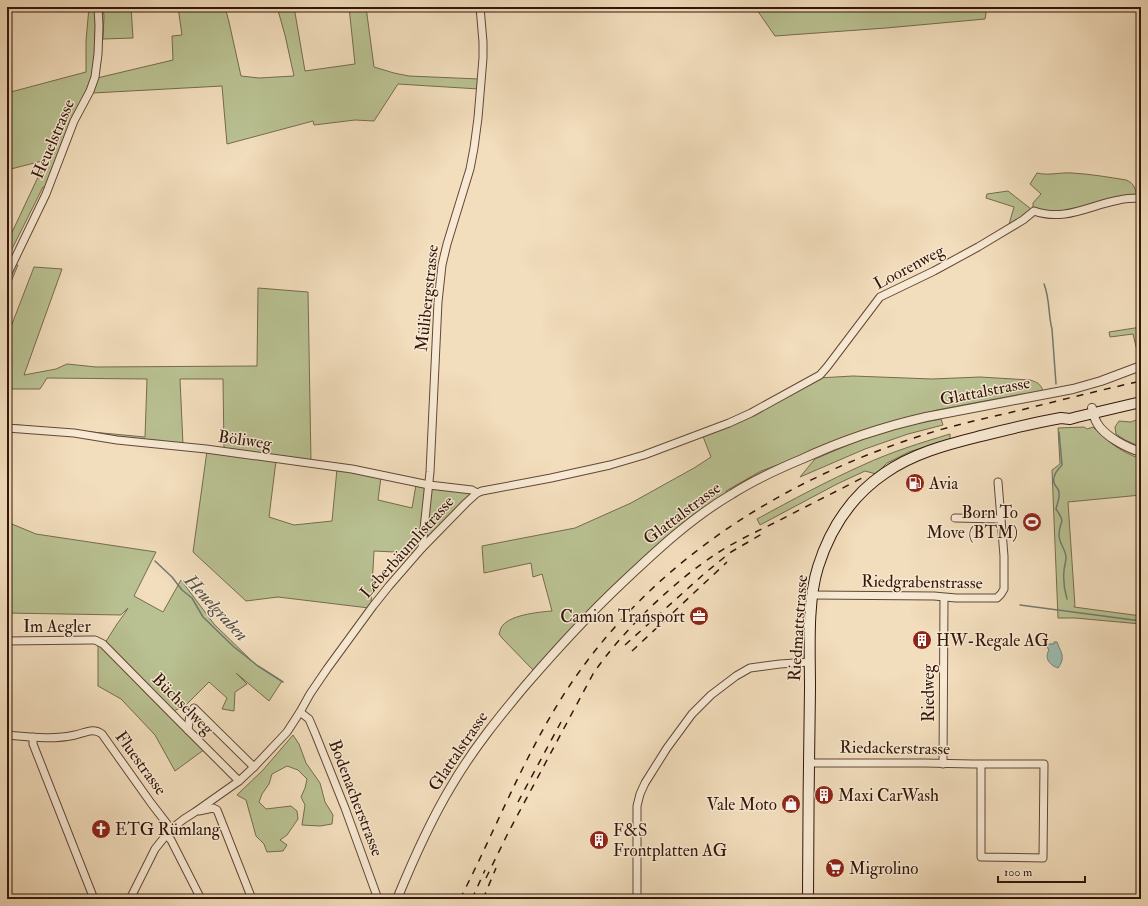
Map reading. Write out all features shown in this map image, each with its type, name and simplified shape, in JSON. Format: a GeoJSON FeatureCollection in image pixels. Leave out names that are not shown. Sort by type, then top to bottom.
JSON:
{"type":"FeatureCollection","features":[{"type":"Feature","properties":{"kind":"main road"},"geometry":{"type":"LineString","coordinates":[[1092,411],[1141,396]]}},
{"type":"Feature","properties":{"kind":"main road"},"geometry":{"type":"LineString","coordinates":[[1092,411],[1141,402]]}},
{"type":"Feature","properties":{"kind":"main road","name":"Riedmattstrasse"},"geometry":{"type":"LineString","coordinates":[[808,899],[812,595],[819,564],[836,524],[855,499],[869,485],[896,466],[913,457],[940,447],[1007,429],[1061,418],[1070,419],[1092,411]]}},
{"type":"Feature","properties":{"kind":"street","name":"Heuelstrasse"},"geometry":{"type":"LineString","coordinates":[[7,275],[46,194],[74,121],[90,91],[95,77],[98,54],[98,7]]}},
{"type":"Feature","properties":{"kind":"street","name":"Mülibergstrasse"},"geometry":{"type":"LineString","coordinates":[[422,548],[430,472],[438,302],[442,265],[474,148],[484,58],[480,7]]}},
{"type":"Feature","properties":{"kind":"street","name":"Loorenweg"},"geometry":{"type":"LineString","coordinates":[[820,375],[880,297],[934,271],[978,247],[1023,220],[1034,211],[1044,214],[1061,215],[1082,211],[1119,200],[1141,198]]}},
{"type":"Feature","properties":{"kind":"street","name":"Glattalstrasse"},"geometry":{"type":"LineString","coordinates":[[397,899],[421,842],[442,802],[471,755],[499,717],[569,636],[607,597],[658,549],[694,519],[761,477],[849,439],[902,422],[1073,389],[1101,381],[1141,366]]}},
{"type":"Feature","properties":{"kind":"street","name":"Leberbäumlistrasse"},"geometry":{"type":"LineString","coordinates":[[130,899],[155,849],[171,829],[184,818],[239,781],[286,732],[310,694],[374,606],[422,548],[466,502],[477,493],[610,465],[644,455],[729,423],[751,413],[820,375]]}},
{"type":"Feature","properties":{"kind":"street"},"geometry":{"type":"LineString","coordinates":[[1092,411],[1098,425],[1107,434],[1120,443],[1141,452]]}},
{"type":"Feature","properties":{"kind":"street","name":"Böliweg"},"geometry":{"type":"LineString","coordinates":[[7,428],[74,433],[116,440],[206,449],[352,470],[429,485],[472,490],[477,493]]}},
{"type":"Feature","properties":{"kind":"street","name":"Riedgrabenstrasse"},"geometry":{"type":"LineString","coordinates":[[812,595],[997,598],[1004,589],[1004,556],[998,482]]}},
{"type":"Feature","properties":{"kind":"street"},"geometry":{"type":"LineString","coordinates":[[955,518],[1001,519]]}},
{"type":"Feature","properties":{"kind":"street","name":"Riedweg"},"geometry":{"type":"LineString","coordinates":[[943,764],[944,598]]}},
{"type":"Feature","properties":{"kind":"street","name":"Im Aegler"},"geometry":{"type":"LineString","coordinates":[[7,641],[92,640],[99,641],[106,647]]}},
{"type":"Feature","properties":{"kind":"street","name":"Büchselweg"},"geometry":{"type":"LineString","coordinates":[[106,647],[239,781]]}},
{"type":"Feature","properties":{"kind":"street"},"geometry":{"type":"LineString","coordinates":[[638,899],[637,806],[645,783],[667,748],[692,714],[711,695],[736,676],[750,668],[810,662]]}},
{"type":"Feature","properties":{"kind":"street"},"geometry":{"type":"LineString","coordinates":[[188,730],[190,714],[194,708],[254,767]]}},
{"type":"Feature","properties":{"kind":"street","name":"Bodenacherstrasse"},"geometry":{"type":"LineString","coordinates":[[300,712],[308,719],[315,733],[345,808],[378,899]]}},
{"type":"Feature","properties":{"kind":"street","name":"Fluestrasse"},"geometry":{"type":"LineString","coordinates":[[7,735],[52,738],[64,737],[94,730],[98,731],[102,734],[171,829]]}},
{"type":"Feature","properties":{"kind":"street"},"geometry":{"type":"LineString","coordinates":[[33,737],[33,744],[94,899]]}},
{"type":"Feature","properties":{"kind":"street","name":"Riedackerstrasse"},"geometry":{"type":"LineString","coordinates":[[809,762],[1044,764],[1043,858],[981,857],[981,764]]}},
{"type":"Feature","properties":{"kind":"street"},"geometry":{"type":"LineString","coordinates":[[195,812],[213,808],[217,810],[252,899]]}},
{"type":"Feature","properties":{"kind":"street"},"geometry":{"type":"LineString","coordinates":[[166,835],[171,840],[201,899]]}},
{"type":"Feature","properties":{"kind":"green space"},"geometry":{"type":"Polygon","coordinates":[[[89,7],[96,7],[94,76],[47,188],[43,187],[7,259],[7,243],[46,160],[7,170],[7,93],[86,72],[86,41],[89,7]]]}},
{"type":"Feature","properties":{"kind":"green space"},"geometry":{"type":"Polygon","coordinates":[[[103,7],[131,7],[133,38],[103,39],[103,7]]]}},
{"type":"Feature","properties":{"kind":"green space"},"geometry":{"type":"Polygon","coordinates":[[[178,7],[225,7],[241,76],[259,78],[294,76],[277,7],[294,7],[305,71],[355,64],[349,7],[366,7],[374,67],[409,76],[479,79],[479,89],[398,84],[374,121],[355,120],[314,125],[313,121],[227,144],[222,86],[93,93],[97,78],[173,60],[172,36],[182,35],[178,7]]]}},
{"type":"Feature","properties":{"kind":"green space"},"geometry":{"type":"Polygon","coordinates":[[[755,7],[987,7],[985,19],[775,36],[755,7]]]}},
{"type":"Feature","properties":{"kind":"green space"},"geometry":{"type":"Polygon","coordinates":[[[1037,173],[1079,173],[1126,180],[1134,186],[1137,196],[1061,214],[1033,208],[1033,203],[1041,194],[1030,184],[1037,173]]]}},
{"type":"Feature","properties":{"kind":"green space"},"geometry":{"type":"Polygon","coordinates":[[[1008,191],[1031,209],[1008,228],[1014,207],[986,198],[987,194],[1008,191]]]}},
{"type":"Feature","properties":{"kind":"green space"},"geometry":{"type":"Polygon","coordinates":[[[15,265],[18,265],[7,291],[7,281],[15,265]]]}},
{"type":"Feature","properties":{"kind":"green space"},"geometry":{"type":"Polygon","coordinates":[[[34,267],[62,269],[24,375],[56,369],[67,364],[96,367],[257,366],[258,288],[308,292],[311,462],[224,450],[223,379],[180,379],[183,445],[7,427],[7,424],[145,437],[147,379],[47,378],[40,389],[7,389],[7,337],[34,267]]]}},
{"type":"Feature","properties":{"kind":"green space"},"geometry":{"type":"Polygon","coordinates":[[[1141,327],[1141,358],[1139,359],[1133,334],[1110,337],[1109,332],[1141,327]]]}},
{"type":"Feature","properties":{"kind":"green space"},"geometry":{"type":"Polygon","coordinates":[[[853,376],[932,379],[980,377],[1030,380],[1038,384],[1043,391],[937,410],[900,420],[761,471],[726,491],[727,493],[692,517],[534,671],[499,634],[504,624],[516,617],[552,611],[542,574],[533,577],[531,563],[484,573],[482,546],[575,528],[631,503],[711,457],[702,434],[818,378],[853,376]]]}},
{"type":"Feature","properties":{"kind":"green space"},"geometry":{"type":"Polygon","coordinates":[[[1141,418],[1141,447],[1116,434],[1115,427],[1119,421],[1131,422],[1141,418]]]}},
{"type":"Feature","properties":{"kind":"green space"},"geometry":{"type":"Polygon","coordinates":[[[941,419],[943,425],[908,434],[865,449],[800,477],[815,459],[855,442],[899,427],[941,419]]]}},
{"type":"Feature","properties":{"kind":"green space"},"geometry":{"type":"Polygon","coordinates":[[[1084,427],[1087,429],[1093,427],[1115,446],[1141,459],[1141,495],[1068,502],[1074,607],[1141,616],[1141,624],[1075,618],[1058,618],[1052,470],[1060,464],[1058,428],[1084,427]]]}},
{"type":"Feature","properties":{"kind":"green space"},"geometry":{"type":"Polygon","coordinates":[[[950,434],[950,439],[909,452],[887,463],[876,474],[865,471],[837,484],[760,525],[757,519],[823,484],[874,460],[950,434]]]}},
{"type":"Feature","properties":{"kind":"green space"},"geometry":{"type":"Polygon","coordinates":[[[207,451],[276,461],[269,517],[294,525],[332,521],[337,469],[381,477],[378,500],[412,508],[416,485],[475,493],[415,553],[374,551],[371,604],[369,608],[278,597],[246,601],[193,552],[207,451]]]}},
{"type":"Feature","properties":{"kind":"green space"},"geometry":{"type":"Polygon","coordinates":[[[7,522],[36,534],[156,552],[134,596],[163,612],[181,580],[214,624],[255,664],[282,681],[269,701],[236,673],[247,684],[235,692],[234,711],[222,709],[227,698],[209,682],[186,705],[170,713],[205,749],[175,771],[155,735],[121,699],[98,686],[98,642],[105,643],[128,608],[121,615],[7,613],[7,522]]]}},
{"type":"Feature","properties":{"kind":"green space"},"geometry":{"type":"Polygon","coordinates":[[[293,735],[299,744],[306,763],[320,783],[325,802],[333,815],[332,824],[320,826],[302,825],[305,805],[301,797],[307,779],[298,770],[287,766],[272,774],[269,784],[262,794],[259,802],[266,809],[291,806],[297,811],[298,819],[287,835],[280,840],[287,845],[283,851],[267,852],[264,844],[256,836],[246,800],[237,795],[263,770],[293,735]]]}},
{"type":"Feature","properties":{"kind":"water"},"geometry":{"type":"Polygon","coordinates":[[[1054,642],[1057,642],[1062,655],[1062,661],[1058,668],[1050,663],[1047,656],[1049,650],[1047,647],[1049,644],[1054,644],[1054,642]]]}},
{"type":"Feature","properties":{"kind":"waterway"},"geometry":{"type":"LineString","coordinates":[[1044,284],[1052,329],[1056,384]]}},
{"type":"Feature","properties":{"kind":"waterway"},"geometry":{"type":"LineString","coordinates":[[1059,432],[1062,465],[1054,477],[1054,482],[1059,492],[1059,499],[1056,509],[1062,520],[1059,535],[1066,555],[1064,588],[1067,599]]}},
{"type":"Feature","properties":{"kind":"waterway","name":"Heuelgraben"},"geometry":{"type":"LineString","coordinates":[[155,561],[172,577],[182,590],[192,598],[203,617],[234,647],[258,666],[283,682]]}},
{"type":"Feature","properties":{"kind":"waterway"},"geometry":{"type":"LineString","coordinates":[[1020,605],[1141,621]]}},
{"type":"Feature","properties":{"kind":"railway"},"geometry":{"type":"LineString","coordinates":[[460,899],[524,766],[552,713],[568,688],[601,643],[638,602],[678,565],[722,532],[768,503],[817,477],[868,455],[945,428],[1141,381]]}},
{"type":"Feature","properties":{"kind":"railway"},"geometry":{"type":"LineString","coordinates":[[486,878],[508,833],[593,674],[619,641],[650,607],[685,577],[719,552],[864,477]]}},
{"type":"Feature","properties":{"kind":"railway"},"geometry":{"type":"LineString","coordinates":[[625,645],[721,560],[731,552],[762,534]]}},
{"type":"Feature","properties":{"kind":"railway"},"geometry":{"type":"LineString","coordinates":[[632,651],[727,562]]}},
{"type":"Feature","properties":{"kind":"railway"},"geometry":{"type":"LineString","coordinates":[[518,802],[561,722]]}},
{"type":"Feature","properties":{"kind":"railway"},"geometry":{"type":"LineString","coordinates":[[483,899],[496,868]]}},
{"type":"Feature","properties":{"kind":"railway"},"geometry":{"type":"LineString","coordinates":[[472,899],[485,870]]}},
{"type":"Feature","properties":{"kind":"place","name":"Avia"},"geometry":{"type":"Point","coordinates":[915,483]}},
{"type":"Feature","properties":{"kind":"place","name":"Born To Move (BTM)"},"geometry":{"type":"Point","coordinates":[1032,522]}},
{"type":"Feature","properties":{"kind":"place","name":"Camion Transport"},"geometry":{"type":"Point","coordinates":[699,616]}},
{"type":"Feature","properties":{"kind":"place","name":"HW-Regale AG"},"geometry":{"type":"Point","coordinates":[922,640]}},
{"type":"Feature","properties":{"kind":"place","name":"Maxi CarWash"},"geometry":{"type":"Point","coordinates":[824,795]}},
{"type":"Feature","properties":{"kind":"place","name":"Vale Moto"},"geometry":{"type":"Point","coordinates":[791,804]}},
{"type":"Feature","properties":{"kind":"place","name":"ETG Rümlang"},"geometry":{"type":"Point","coordinates":[101,829]}},
{"type":"Feature","properties":{"kind":"place","name":"F&S Frontplatten AG"},"geometry":{"type":"Point","coordinates":[599,840]}},
{"type":"Feature","properties":{"kind":"place","name":"Migrolino"},"geometry":{"type":"Point","coordinates":[835,868]}}]}
